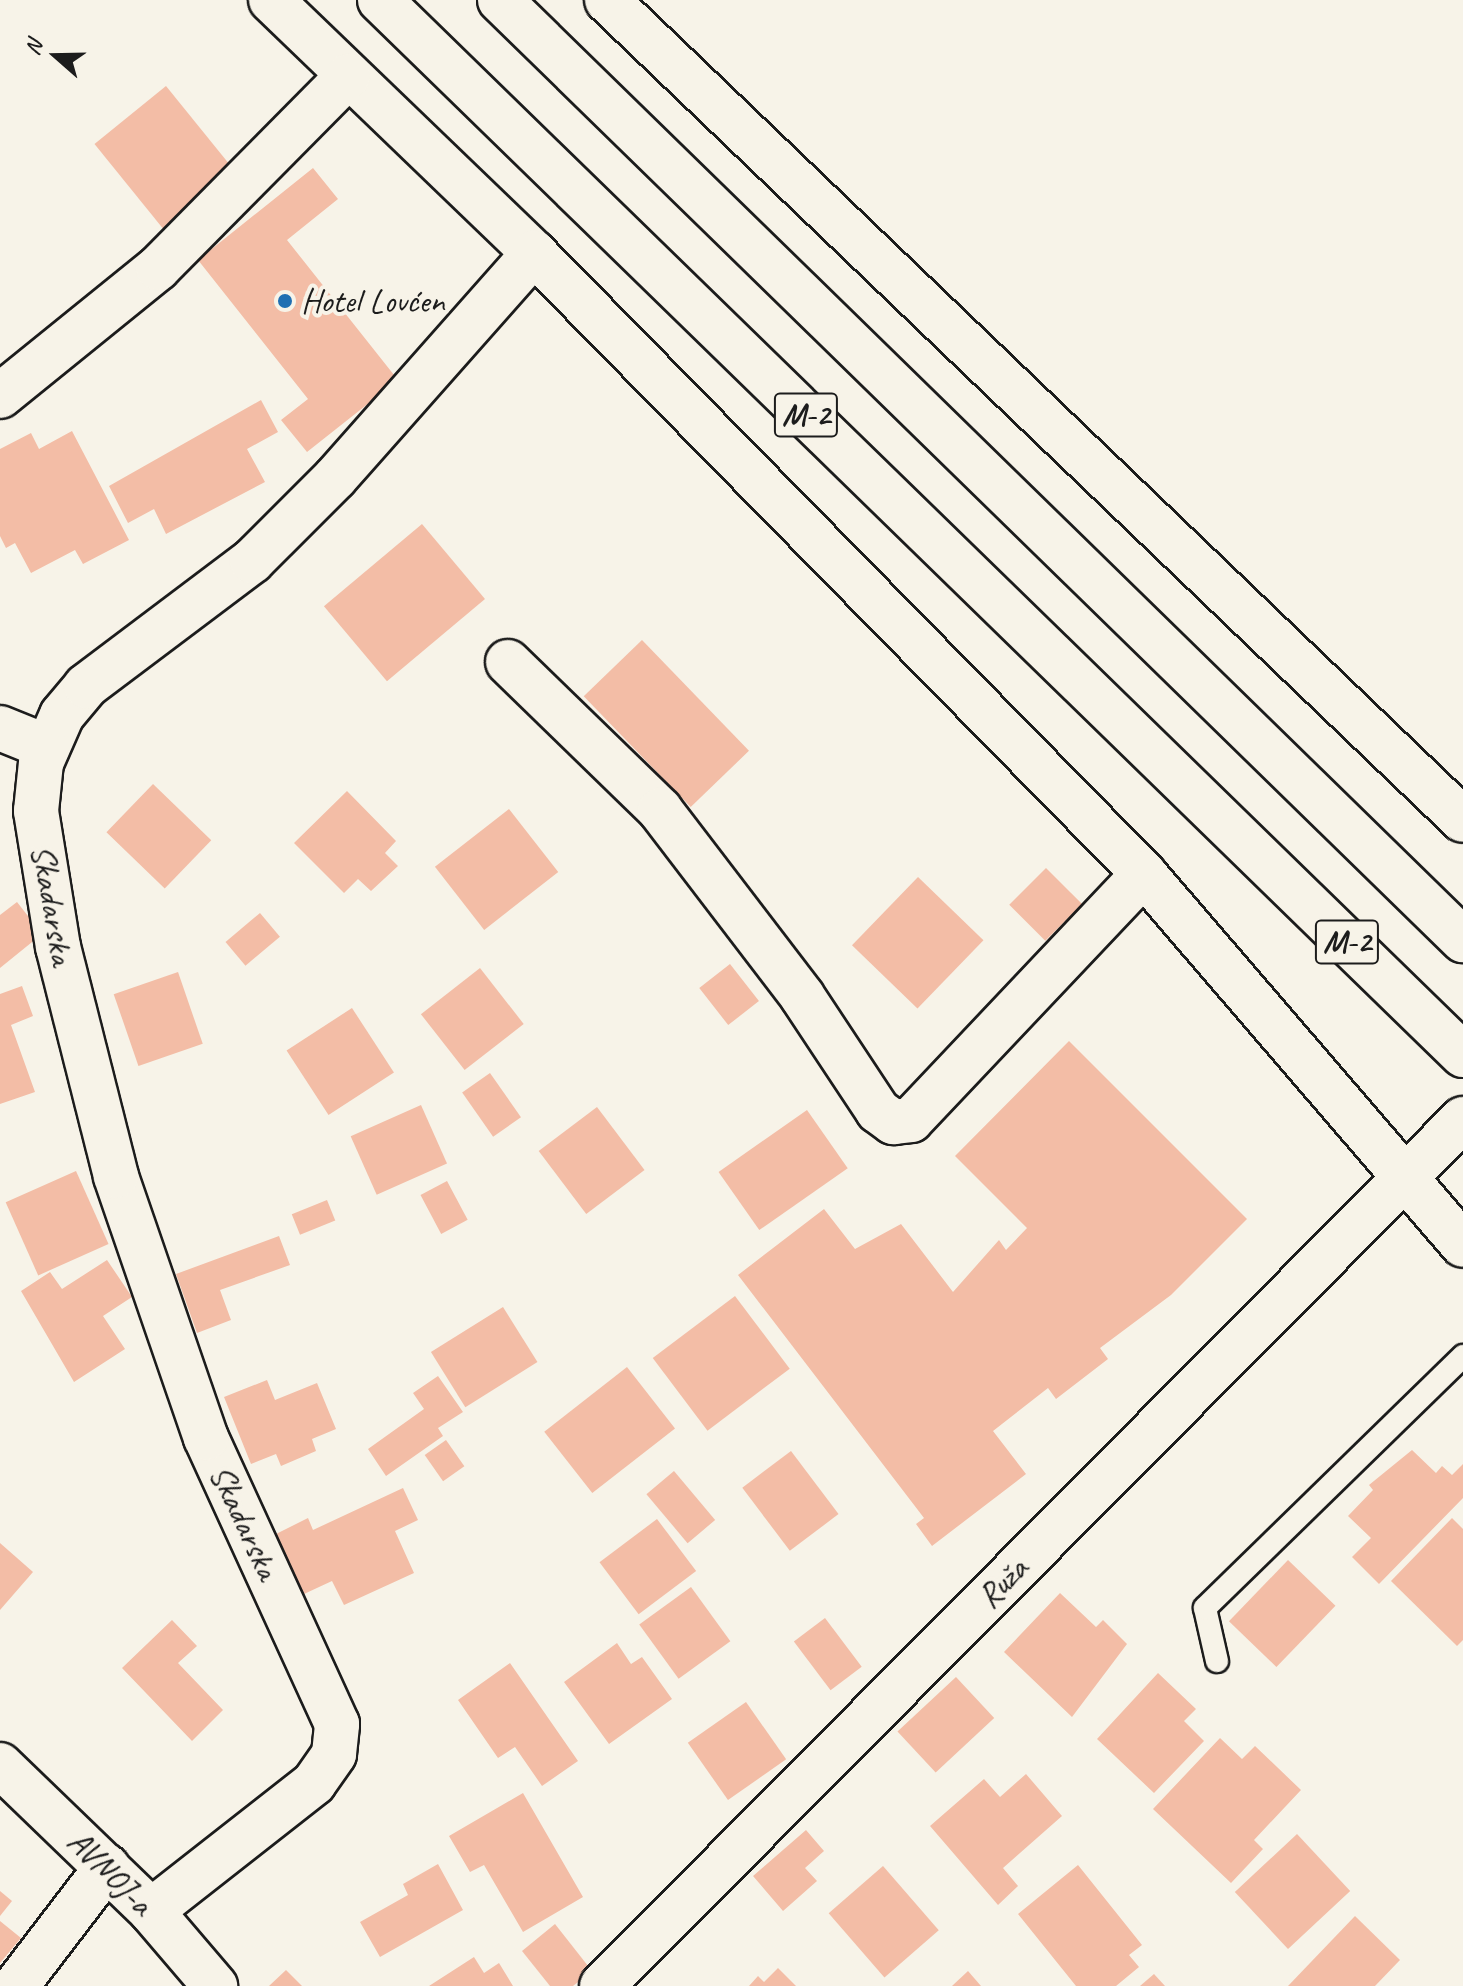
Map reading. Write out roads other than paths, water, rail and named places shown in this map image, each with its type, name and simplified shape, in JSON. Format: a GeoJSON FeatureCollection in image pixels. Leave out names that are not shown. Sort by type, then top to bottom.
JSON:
{"type":"FeatureCollection","features":[{"type":"Feature","properties":{"kind":"street"},"geometry":{"type":"LineString","coordinates":[[271,0],[534,253],[1144,874],[1463,1245]]}},
{"type":"Feature","properties":{"kind":"street","name":"M-2"},"geometry":{"type":"LineString","coordinates":[[380,0],[1463,1055]]}},
{"type":"Feature","properties":{"kind":"street","name":"M-2"},"geometry":{"type":"LineString","coordinates":[[500,0],[1463,940]]}},
{"type":"Feature","properties":{"kind":"street"},"geometry":{"type":"LineString","coordinates":[[607,0],[1463,820]]}},
{"type":"Feature","properties":{"kind":"street"},"geometry":{"type":"LineString","coordinates":[[0,396],[158,268],[348,76]]}},
{"type":"Feature","properties":{"kind":"street","name":"Skadarska"},"geometry":{"type":"LineString","coordinates":[[151,1911],[314,1783],[334,1754],[335,1714],[206,1438],[116,1176],[58,947],[36,794],[47,747],[86,686],[252,561],[335,478],[534,253]]}},
{"type":"Feature","properties":{"kind":"street"},"geometry":{"type":"LineString","coordinates":[[508,662],[660,810],[802,996],[878,1111],[893,1122],[911,1120],[1144,874]]}},
{"type":"Feature","properties":{"kind":"street"},"geometry":{"type":"LineString","coordinates":[[0,728],[47,747]]}},
{"type":"Feature","properties":{"kind":"street","name":"Ruža"},"geometry":{"type":"LineString","coordinates":[[602,1986],[1406,1182],[1463,1119]]}},
{"type":"Feature","properties":{"kind":"street","name":"AVNOJ-a"},"geometry":{"type":"LineString","coordinates":[[0,1765],[151,1911],[215,1986]]}},
{"type":"Feature","properties":{"kind":"street"},"geometry":{"type":"LineString","coordinates":[[16,1986],[107,1867]]}},
{"type":"Feature","properties":{"kind":"lane"},"geometry":{"type":"LineString","coordinates":[[1217,1661],[1205,1608],[1463,1356]]}},
{"type":"Feature","properties":{"kind":"place","name":"Hotel Lovćen"},"geometry":{"type":"Point","coordinates":[285,301]}}]}
